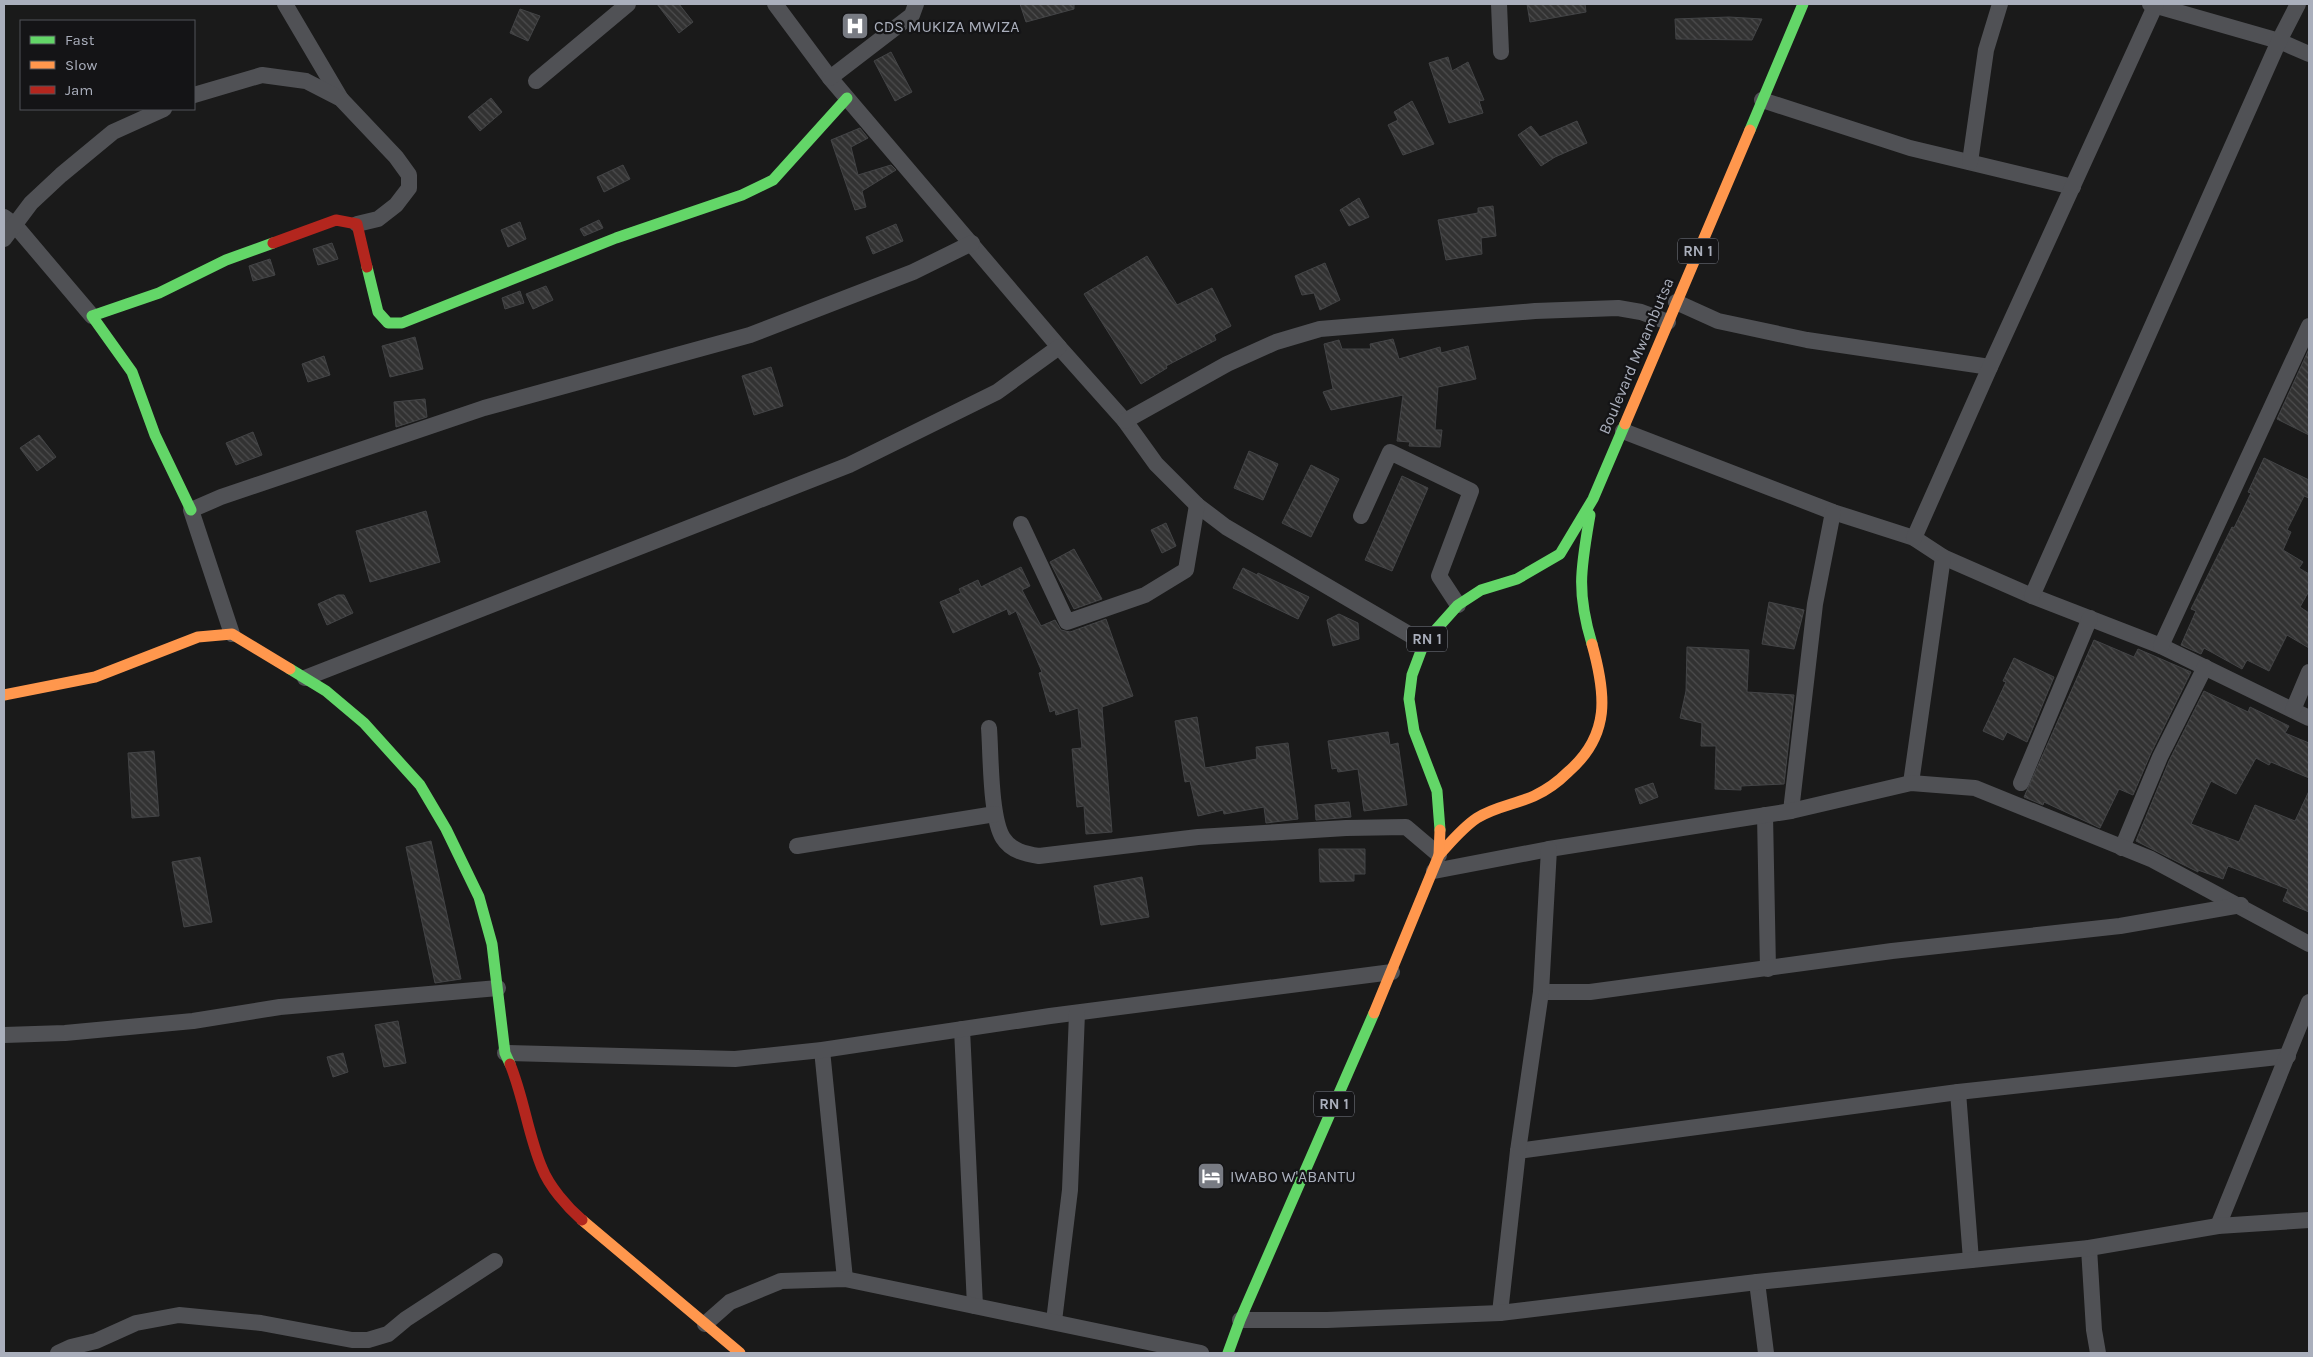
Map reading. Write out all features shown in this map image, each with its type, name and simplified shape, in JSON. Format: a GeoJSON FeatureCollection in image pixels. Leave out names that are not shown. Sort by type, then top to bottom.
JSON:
{"type":"FeatureCollection","features":[{"type":"Feature","properties":{"kind":"main road","name":"Boulevard Mwambutsa"},"geometry":{"type":"LineString","coordinates":[[1439,854],[1440,816],[1437,792],[1414,731],[1409,699],[1412,675],[1424,643],[1458,606],[1481,590],[1517,579],[1560,554],[1594,499],[1803,4]]}},
{"type":"Feature","properties":{"kind":"main road"},"geometry":{"type":"LineString","coordinates":[[191,510],[155,435],[132,372],[92,316],[159,293],[226,260],[336,220],[358,224],[378,312],[388,323],[402,323],[616,238],[742,195],[773,180],[847,98]]}},
{"type":"Feature","properties":{"kind":"main road","name":"Boulevard Mwambutsa"},"geometry":{"type":"LineString","coordinates":[[1439,854],[1468,825],[1483,815],[1534,795],[1558,782],[1584,758],[1598,734],[1604,710],[1603,685],[1582,611],[1580,590],[1581,564],[1594,499]]}},
{"type":"Feature","properties":{"kind":"main road"},"geometry":{"type":"LineString","coordinates":[[4,695],[95,676],[198,637],[232,634],[264,654],[287,665],[326,691],[364,723],[420,785],[446,829],[479,897],[492,944],[505,1053],[518,1084],[542,1169],[559,1195],[578,1218],[740,1353]]}},
{"type":"Feature","properties":{"kind":"main road","name":"RN 1"},"geometry":{"type":"LineString","coordinates":[[1228,1353],[1240,1320],[1392,972],[1434,871],[1439,854]]}},
{"type":"Feature","properties":{"kind":"street"},"geometry":{"type":"LineString","coordinates":[[285,4],[341,99],[396,157],[409,175],[409,188],[396,205],[378,219],[358,224]]}},
{"type":"Feature","properties":{"kind":"street"},"geometry":{"type":"LineString","coordinates":[[536,81],[628,4]]}},
{"type":"Feature","properties":{"kind":"street"},"geometry":{"type":"LineString","coordinates":[[775,4],[830,78],[1059,347],[1125,421],[1156,464],[1197,505],[1226,527],[1424,643]]}},
{"type":"Feature","properties":{"kind":"street"},"geometry":{"type":"LineString","coordinates":[[830,78],[896,29],[912,15],[916,4]]}},
{"type":"Feature","properties":{"kind":"street"},"geometry":{"type":"LineString","coordinates":[[1499,4],[1501,52]]}},
{"type":"Feature","properties":{"kind":"street"},"geometry":{"type":"LineString","coordinates":[[1970,162],[1986,50],[2000,4]]}},
{"type":"Feature","properties":{"kind":"street"},"geometry":{"type":"LineString","coordinates":[[2032,596],[2279,41],[2298,4]]}},
{"type":"Feature","properties":{"kind":"street"},"geometry":{"type":"LineString","coordinates":[[1914,538],[1990,367],[2074,187],[2154,5],[2279,41],[2309,54]]}},
{"type":"Feature","properties":{"kind":"street"},"geometry":{"type":"LineString","coordinates":[[195,95],[262,75],[306,81],[341,99]]}},
{"type":"Feature","properties":{"kind":"street"},"geometry":{"type":"LineString","coordinates":[[1762,100],[1910,148],[2074,187]]}},
{"type":"Feature","properties":{"kind":"street"},"geometry":{"type":"LineString","coordinates":[[4,239],[9,220],[113,132],[162,110]]}},
{"type":"Feature","properties":{"kind":"street"},"geometry":{"type":"LineString","coordinates":[[9,220],[92,316]]}},
{"type":"Feature","properties":{"kind":"street"},"geometry":{"type":"LineString","coordinates":[[232,634],[191,510],[221,497],[484,408],[750,335],[913,272],[972,244]]}},
{"type":"Feature","properties":{"kind":"street"},"geometry":{"type":"LineString","coordinates":[[1676,302],[1718,321],[1807,340],[1990,367]]}},
{"type":"Feature","properties":{"kind":"street"},"geometry":{"type":"LineString","coordinates":[[1125,421],[1235,361],[1276,342],[1320,329],[1535,311],[1618,308],[1641,312],[1668,322]]}},
{"type":"Feature","properties":{"kind":"street"},"geometry":{"type":"LineString","coordinates":[[2161,646],[2309,326]]}},
{"type":"Feature","properties":{"kind":"street"},"geometry":{"type":"LineString","coordinates":[[305,678],[849,465],[997,392],[1059,347]]}},
{"type":"Feature","properties":{"kind":"street"},"geometry":{"type":"LineString","coordinates":[[1623,431],[1833,512],[1914,538],[1943,557],[2032,596],[2161,646],[2309,718]]}},
{"type":"Feature","properties":{"kind":"street"},"geometry":{"type":"LineString","coordinates":[[1361,516],[1390,452],[1471,491],[1439,576],[1458,606]]}},
{"type":"Feature","properties":{"kind":"street"},"geometry":{"type":"LineString","coordinates":[[1021,524],[1068,622],[1145,596],[1186,570],[1197,505]]}},
{"type":"Feature","properties":{"kind":"street"},"geometry":{"type":"LineString","coordinates":[[1790,811],[1815,604],[1833,512]]}},
{"type":"Feature","properties":{"kind":"street"},"geometry":{"type":"LineString","coordinates":[[1911,783],[1943,557]]}},
{"type":"Feature","properties":{"kind":"street"},"geometry":{"type":"LineString","coordinates":[[2021,783],[2090,618]]}},
{"type":"Feature","properties":{"kind":"street"},"geometry":{"type":"LineString","coordinates":[[2122,848],[2160,757],[2205,667]]}},
{"type":"Feature","properties":{"kind":"street"},"geometry":{"type":"LineString","coordinates":[[2293,710],[2309,672]]}},
{"type":"Feature","properties":{"kind":"street"},"geometry":{"type":"LineString","coordinates":[[989,728],[995,814],[1003,838],[1019,852],[1040,856],[1198,837],[1406,826],[1439,854]]}},
{"type":"Feature","properties":{"kind":"street"},"geometry":{"type":"LineString","coordinates":[[1434,871],[1549,849],[1790,811],[1911,783],[1975,788],[2151,859],[2241,905],[2309,944]]}},
{"type":"Feature","properties":{"kind":"street"},"geometry":{"type":"LineString","coordinates":[[797,846],[995,814]]}},
{"type":"Feature","properties":{"kind":"street"},"geometry":{"type":"LineString","coordinates":[[1766,815],[1768,969]]}},
{"type":"Feature","properties":{"kind":"street"},"geometry":{"type":"LineString","coordinates":[[1500,1313],[1518,1151],[1541,992],[1549,849]]}},
{"type":"Feature","properties":{"kind":"street"},"geometry":{"type":"LineString","coordinates":[[1541,992],[1590,992],[1892,951],[2120,926],[2241,905]]}},
{"type":"Feature","properties":{"kind":"street"},"geometry":{"type":"LineString","coordinates":[[505,1053],[735,1059],[822,1050],[1077,1013],[1392,972]]}},
{"type":"Feature","properties":{"kind":"street"},"geometry":{"type":"LineString","coordinates":[[4,1035],[65,1033],[193,1021],[280,1007],[498,988]]}},
{"type":"Feature","properties":{"kind":"street"},"geometry":{"type":"LineString","coordinates":[[2218,1226],[2309,1002]]}},
{"type":"Feature","properties":{"kind":"street"},"geometry":{"type":"LineString","coordinates":[[1054,1321],[1070,1190],[1077,1013]]}},
{"type":"Feature","properties":{"kind":"street"},"geometry":{"type":"LineString","coordinates":[[962,1029],[975,1306]]}},
{"type":"Feature","properties":{"kind":"street"},"geometry":{"type":"LineString","coordinates":[[822,1050],[845,1279]]}},
{"type":"Feature","properties":{"kind":"street"},"geometry":{"type":"LineString","coordinates":[[1518,1151],[1958,1092],[2288,1056]]}},
{"type":"Feature","properties":{"kind":"street"},"geometry":{"type":"LineString","coordinates":[[1958,1092],[1971,1260]]}},
{"type":"Feature","properties":{"kind":"street"},"geometry":{"type":"LineString","coordinates":[[1240,1320],[1327,1320],[1500,1313],[1757,1282],[2089,1248],[2218,1226],[2309,1220]]}},
{"type":"Feature","properties":{"kind":"street"},"geometry":{"type":"LineString","coordinates":[[2089,1248],[2094,1330],[2098,1353]]}},
{"type":"Feature","properties":{"kind":"street"},"geometry":{"type":"LineString","coordinates":[[58,1353],[71,1347],[96,1341],[136,1322],[179,1315],[261,1323],[352,1340],[368,1340],[388,1334],[406,1319],[495,1261]]}},
{"type":"Feature","properties":{"kind":"street"},"geometry":{"type":"LineString","coordinates":[[705,1324],[730,1302],[781,1281],[845,1279],[1201,1353]]}},
{"type":"Feature","properties":{"kind":"street"},"geometry":{"type":"LineString","coordinates":[[1757,1282],[1766,1353]]}},
{"type":"Feature","properties":{"kind":"building"},"geometry":{"type":"Polygon","coordinates":[[[657,4],[679,4],[693,22],[679,33],[657,4]]]}},
{"type":"Feature","properties":{"kind":"building"},"geometry":{"type":"Polygon","coordinates":[[[1020,4],[1074,4],[1074,9],[1026,22],[1020,4]]]}},
{"type":"Feature","properties":{"kind":"building"},"geometry":{"type":"Polygon","coordinates":[[[1527,4],[1585,4],[1586,12],[1530,22],[1527,4]]]}},
{"type":"Feature","properties":{"kind":"building"},"geometry":{"type":"Polygon","coordinates":[[[520,9],[540,16],[528,41],[510,33],[520,9]]]}},
{"type":"Feature","properties":{"kind":"building"},"geometry":{"type":"Polygon","coordinates":[[[1729,17],[1762,19],[1752,40],[1676,39],[1675,19],[1729,17]]]}},
{"type":"Feature","properties":{"kind":"building"},"geometry":{"type":"Polygon","coordinates":[[[891,52],[912,92],[895,101],[874,61],[891,52]]]}},
{"type":"Feature","properties":{"kind":"building"},"geometry":{"type":"Polygon","coordinates":[[[1448,57],[1452,71],[1468,62],[1484,100],[1479,101],[1483,113],[1449,123],[1429,63],[1448,57]]]}},
{"type":"Feature","properties":{"kind":"building"},"geometry":{"type":"Polygon","coordinates":[[[491,98],[502,112],[480,131],[468,117],[491,98]]]}},
{"type":"Feature","properties":{"kind":"building"},"geometry":{"type":"Polygon","coordinates":[[[1412,101],[1434,144],[1403,155],[1388,125],[1398,120],[1394,112],[1412,101]]]}},
{"type":"Feature","properties":{"kind":"building"},"geometry":{"type":"Polygon","coordinates":[[[1577,121],[1587,143],[1555,157],[1541,166],[1518,135],[1531,126],[1540,137],[1577,121]]]}},
{"type":"Feature","properties":{"kind":"building"},"geometry":{"type":"Polygon","coordinates":[[[860,128],[868,138],[851,147],[858,175],[891,165],[896,170],[862,191],[866,207],[855,210],[831,140],[860,128]]]}},
{"type":"Feature","properties":{"kind":"building"},"geometry":{"type":"Polygon","coordinates":[[[623,165],[630,179],[604,192],[597,177],[623,165]]]}},
{"type":"Feature","properties":{"kind":"building"},"geometry":{"type":"Polygon","coordinates":[[[1359,198],[1369,217],[1349,226],[1340,210],[1359,198]]]}},
{"type":"Feature","properties":{"kind":"building"},"geometry":{"type":"Polygon","coordinates":[[[1493,206],[1496,236],[1481,238],[1482,254],[1446,260],[1438,220],[1478,213],[1478,208],[1493,206]]]}},
{"type":"Feature","properties":{"kind":"building"},"geometry":{"type":"Polygon","coordinates":[[[599,220],[603,228],[584,236],[580,229],[599,220]]]}},
{"type":"Feature","properties":{"kind":"building"},"geometry":{"type":"Polygon","coordinates":[[[520,222],[526,239],[508,247],[501,230],[520,222]]]}},
{"type":"Feature","properties":{"kind":"building"},"geometry":{"type":"Polygon","coordinates":[[[896,224],[903,241],[873,254],[866,237],[896,224]]]}},
{"type":"Feature","properties":{"kind":"building"},"geometry":{"type":"Polygon","coordinates":[[[332,243],[338,259],[318,265],[313,249],[332,243]]]}},
{"type":"Feature","properties":{"kind":"building"},"geometry":{"type":"Polygon","coordinates":[[[1147,256],[1177,305],[1212,288],[1231,326],[1214,335],[1216,340],[1166,366],[1167,368],[1141,384],[1084,294],[1147,256]]]}},
{"type":"Feature","properties":{"kind":"building"},"geometry":{"type":"Polygon","coordinates":[[[270,259],[275,275],[253,281],[249,266],[270,259]]]}},
{"type":"Feature","properties":{"kind":"building"},"geometry":{"type":"Polygon","coordinates":[[[1325,263],[1340,300],[1320,310],[1314,293],[1302,295],[1295,276],[1325,263]]]}},
{"type":"Feature","properties":{"kind":"building"},"geometry":{"type":"Polygon","coordinates":[[[546,286],[553,300],[533,309],[526,294],[546,286]]]}},
{"type":"Feature","properties":{"kind":"building"},"geometry":{"type":"Polygon","coordinates":[[[520,291],[524,303],[505,309],[502,298],[520,291]]]}},
{"type":"Feature","properties":{"kind":"building"},"geometry":{"type":"Polygon","coordinates":[[[415,337],[423,369],[390,377],[382,346],[415,337]]]}},
{"type":"Feature","properties":{"kind":"building"},"geometry":{"type":"Polygon","coordinates":[[[1393,339],[1399,359],[1440,347],[1441,353],[1468,346],[1476,379],[1438,387],[1435,430],[1442,430],[1440,447],[1409,446],[1410,442],[1397,441],[1403,395],[1331,410],[1323,392],[1333,389],[1324,344],[1339,340],[1342,349],[1371,349],[1370,344],[1393,339]]]}},
{"type":"Feature","properties":{"kind":"building"},"geometry":{"type":"Polygon","coordinates":[[[2309,349],[2309,435],[2277,419],[2309,349]]]}},
{"type":"Feature","properties":{"kind":"building"},"geometry":{"type":"Polygon","coordinates":[[[324,356],[330,375],[308,382],[302,364],[324,356]]]}},
{"type":"Feature","properties":{"kind":"building"},"geometry":{"type":"Polygon","coordinates":[[[771,367],[783,406],[754,415],[742,376],[771,367]]]}},
{"type":"Feature","properties":{"kind":"building"},"geometry":{"type":"Polygon","coordinates":[[[425,399],[427,417],[396,427],[394,402],[425,399]]]}},
{"type":"Feature","properties":{"kind":"building"},"geometry":{"type":"Polygon","coordinates":[[[253,432],[262,455],[236,465],[226,443],[253,432]]]}},
{"type":"Feature","properties":{"kind":"building"},"geometry":{"type":"Polygon","coordinates":[[[39,435],[56,457],[37,471],[20,448],[39,435]]]}},
{"type":"Feature","properties":{"kind":"building"},"geometry":{"type":"Polygon","coordinates":[[[1249,451],[1278,464],[1263,500],[1234,488],[1249,451]]]}},
{"type":"Feature","properties":{"kind":"building"},"geometry":{"type":"Polygon","coordinates":[[[2264,458],[2309,480],[2309,498],[2304,496],[2287,530],[2291,532],[2283,550],[2303,562],[2299,568],[2309,574],[2309,591],[2300,607],[2309,613],[2309,648],[2287,635],[2269,671],[2247,660],[2242,669],[2204,648],[2201,654],[2181,645],[2196,611],[2191,609],[2251,493],[2248,492],[2264,458]]]}},
{"type":"Feature","properties":{"kind":"building"},"geometry":{"type":"Polygon","coordinates":[[[1311,465],[1339,479],[1311,537],[1282,523],[1311,465]]]}},
{"type":"Feature","properties":{"kind":"building"},"geometry":{"type":"Polygon","coordinates":[[[1402,476],[1428,488],[1392,571],[1365,560],[1402,476]]]}},
{"type":"Feature","properties":{"kind":"building"},"geometry":{"type":"Polygon","coordinates":[[[426,511],[440,562],[370,582],[356,531],[426,511]]]}},
{"type":"Feature","properties":{"kind":"building"},"geometry":{"type":"Polygon","coordinates":[[[1166,523],[1176,546],[1162,553],[1151,530],[1166,523]]]}},
{"type":"Feature","properties":{"kind":"building"},"geometry":{"type":"Polygon","coordinates":[[[1074,549],[1102,599],[1074,609],[1050,562],[1074,549]]]}},
{"type":"Feature","properties":{"kind":"building"},"geometry":{"type":"Polygon","coordinates":[[[1021,567],[1030,586],[1022,590],[1041,626],[1055,620],[1061,630],[1070,632],[1106,619],[1133,696],[1102,707],[1112,832],[1086,834],[1084,806],[1077,807],[1072,749],[1082,748],[1078,708],[1056,715],[1055,710],[1050,712],[1039,673],[1042,672],[1016,611],[1009,615],[1007,609],[953,633],[940,602],[961,593],[959,589],[978,580],[981,587],[1021,567]]]}},
{"type":"Feature","properties":{"kind":"building"},"geometry":{"type":"Polygon","coordinates":[[[1243,568],[1309,597],[1298,619],[1233,588],[1243,568]]]}},
{"type":"Feature","properties":{"kind":"building"},"geometry":{"type":"Polygon","coordinates":[[[338,595],[344,595],[353,613],[327,625],[318,604],[338,595]]]}},
{"type":"Feature","properties":{"kind":"building"},"geometry":{"type":"Polygon","coordinates":[[[1769,602],[1804,610],[1794,649],[1762,644],[1769,602]]]}},
{"type":"Feature","properties":{"kind":"building"},"geometry":{"type":"Polygon","coordinates":[[[1339,614],[1358,623],[1359,639],[1333,646],[1327,620],[1339,614]]]}},
{"type":"Feature","properties":{"kind":"building"},"geometry":{"type":"Polygon","coordinates":[[[2094,640],[2134,657],[2138,649],[2191,672],[2151,753],[2133,795],[2119,789],[2100,828],[2044,802],[2043,805],[2024,797],[2094,640]]]}},
{"type":"Feature","properties":{"kind":"building"},"geometry":{"type":"Polygon","coordinates":[[[1687,647],[1749,650],[1747,692],[1794,695],[1784,784],[1741,786],[1741,790],[1715,789],[1716,746],[1701,746],[1702,723],[1680,718],[1686,691],[1687,647]]]}},
{"type":"Feature","properties":{"kind":"building"},"geometry":{"type":"Polygon","coordinates":[[[2014,658],[2054,677],[2027,742],[2007,732],[2003,740],[1983,731],[2006,682],[2003,681],[2014,658]]]}},
{"type":"Feature","properties":{"kind":"building"},"geometry":{"type":"Polygon","coordinates":[[[2204,691],[2248,712],[2250,707],[2289,726],[2285,733],[2309,743],[2309,778],[2271,762],[2269,765],[2256,758],[2236,794],[2211,781],[2191,824],[2239,842],[2255,805],[2295,821],[2309,791],[2309,912],[2283,901],[2288,889],[2228,866],[2223,879],[2198,870],[2198,872],[2136,841],[2169,761],[2204,691]]]}},
{"type":"Feature","properties":{"kind":"building"},"geometry":{"type":"Polygon","coordinates":[[[1197,717],[1205,768],[1257,759],[1256,747],[1288,743],[1298,819],[1266,823],[1264,807],[1224,814],[1223,810],[1198,816],[1190,781],[1185,782],[1175,721],[1197,717]]]}},
{"type":"Feature","properties":{"kind":"building"},"geometry":{"type":"Polygon","coordinates":[[[1388,732],[1390,745],[1398,743],[1407,805],[1364,811],[1358,769],[1338,772],[1337,768],[1332,769],[1328,741],[1388,732]]]}},
{"type":"Feature","properties":{"kind":"building"},"geometry":{"type":"Polygon","coordinates":[[[154,751],[159,816],[132,818],[128,753],[154,751]]]}},
{"type":"Feature","properties":{"kind":"building"},"geometry":{"type":"Polygon","coordinates":[[[1653,783],[1658,797],[1640,804],[1635,789],[1653,783]]]}},
{"type":"Feature","properties":{"kind":"building"},"geometry":{"type":"Polygon","coordinates":[[[1349,802],[1351,817],[1316,820],[1315,805],[1349,802]]]}},
{"type":"Feature","properties":{"kind":"building"},"geometry":{"type":"Polygon","coordinates":[[[431,841],[461,979],[435,983],[406,847],[431,841]]]}},
{"type":"Feature","properties":{"kind":"building"},"geometry":{"type":"Polygon","coordinates":[[[1319,849],[1365,849],[1365,874],[1354,874],[1354,881],[1320,882],[1319,849]]]}},
{"type":"Feature","properties":{"kind":"building"},"geometry":{"type":"Polygon","coordinates":[[[200,857],[212,922],[184,927],[172,862],[200,857]]]}},
{"type":"Feature","properties":{"kind":"building"},"geometry":{"type":"Polygon","coordinates":[[[1142,877],[1149,917],[1101,925],[1094,886],[1142,877]]]}},
{"type":"Feature","properties":{"kind":"building"},"geometry":{"type":"Polygon","coordinates":[[[398,1021],[406,1063],[384,1067],[375,1025],[398,1021]]]}},
{"type":"Feature","properties":{"kind":"building"},"geometry":{"type":"Polygon","coordinates":[[[343,1053],[348,1072],[333,1077],[327,1057],[343,1053]]]}},
{"type":"Feature","properties":{"kind":"traffic: fast"},"geometry":{"type":"LineString","coordinates":[[1750,130],[1803,4]]}},
{"type":"Feature","properties":{"kind":"traffic: fast"},"geometry":{"type":"LineString","coordinates":[[367,267],[378,312],[388,323],[402,323],[616,238],[742,195],[773,180],[847,98]]}},
{"type":"Feature","properties":{"kind":"traffic: fast"},"geometry":{"type":"LineString","coordinates":[[191,510],[155,435],[132,372],[92,316],[159,293],[226,260],[273,243]]}},
{"type":"Feature","properties":{"kind":"traffic: fast"},"geometry":{"type":"LineString","coordinates":[[1440,830],[1437,791],[1414,731],[1409,699],[1412,675],[1424,643],[1458,605],[1481,590],[1517,579],[1560,554],[1593,499],[1625,424]]}},
{"type":"Feature","properties":{"kind":"traffic: fast"},"geometry":{"type":"LineString","coordinates":[[1590,515],[1582,565],[1582,594],[1592,644]]}},
{"type":"Feature","properties":{"kind":"traffic: fast"},"geometry":{"type":"LineString","coordinates":[[290,669],[326,691],[364,723],[420,785],[446,829],[479,897],[492,944],[505,1053],[510,1064]]}},
{"type":"Feature","properties":{"kind":"traffic: fast"},"geometry":{"type":"LineString","coordinates":[[1228,1353],[1240,1320],[1374,1013]]}},
{"type":"Feature","properties":{"kind":"traffic: slow"},"geometry":{"type":"LineString","coordinates":[[1625,424],[1750,130]]}},
{"type":"Feature","properties":{"kind":"traffic: slow"},"geometry":{"type":"LineString","coordinates":[[4,695],[95,677],[198,637],[232,634],[290,669]]}},
{"type":"Feature","properties":{"kind":"traffic: slow"},"geometry":{"type":"LineString","coordinates":[[1439,855],[1477,818],[1491,811],[1527,799],[1552,786],[1582,758],[1592,743],[1601,713],[1600,680],[1592,644]]}},
{"type":"Feature","properties":{"kind":"traffic: slow"},"geometry":{"type":"LineString","coordinates":[[1374,1013],[1439,855],[1440,830]]}},
{"type":"Feature","properties":{"kind":"traffic: slow"},"geometry":{"type":"LineString","coordinates":[[582,1220],[740,1353]]}},
{"type":"Feature","properties":{"kind":"traffic: jam"},"geometry":{"type":"LineString","coordinates":[[273,243],[336,220],[357,224],[367,267]]}},
{"type":"Feature","properties":{"kind":"traffic: jam"},"geometry":{"type":"LineString","coordinates":[[510,1064],[533,1143],[545,1175],[559,1196],[582,1220]]}},
{"type":"Feature","properties":{"kind":"place","name":"CDS MUKIZA MWIZA"},"geometry":{"type":"Point","coordinates":[855,26]}},
{"type":"Feature","properties":{"kind":"place","name":"IWABO W'ABANTU"},"geometry":{"type":"Point","coordinates":[1211,1176]}}]}
